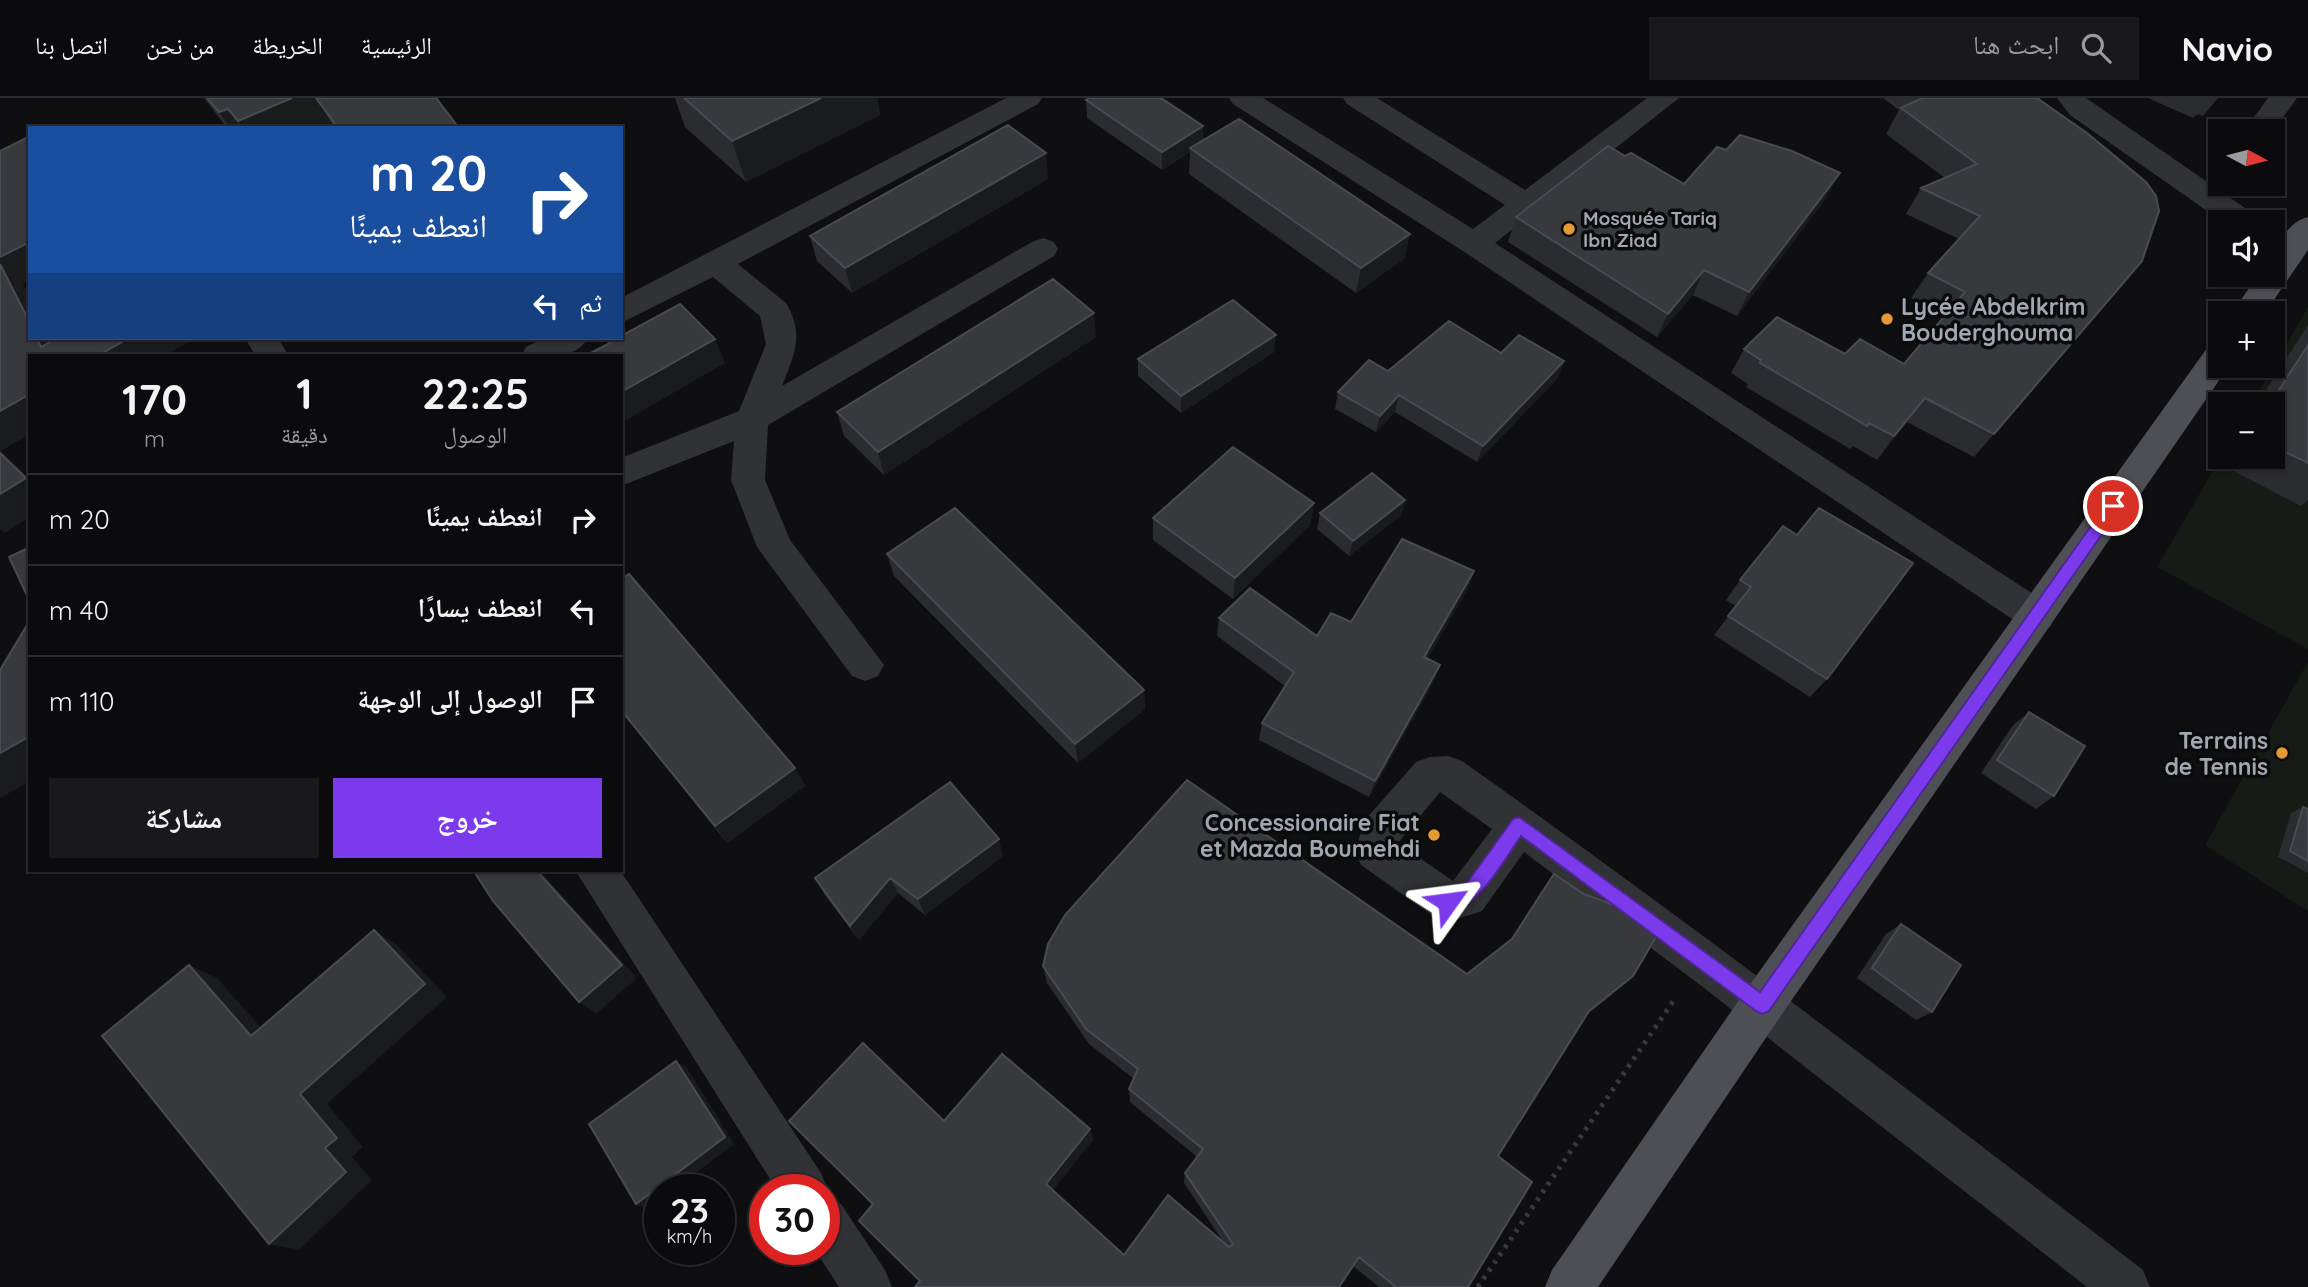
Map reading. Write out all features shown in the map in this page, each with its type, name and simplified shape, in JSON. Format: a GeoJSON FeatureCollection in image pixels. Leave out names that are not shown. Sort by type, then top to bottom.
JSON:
{"type":"FeatureCollection","features":[{"type":"Feature","properties":{"kind":"main road"},"geometry":{"type":"LineString","coordinates":[[2285,247],[2308,227]]}},
{"type":"Feature","properties":{"kind":"main road"},"geometry":{"type":"LineString","coordinates":[[1569,1287],[1762,1004],[2208,371]]}},
{"type":"Feature","properties":{"kind":"street"},"geometry":{"type":"LineString","coordinates":[[623,311],[1028,98]]}},
{"type":"Feature","properties":{"kind":"street"},"geometry":{"type":"LineString","coordinates":[[1243,98],[1474,244],[2037,616]]}},
{"type":"Feature","properties":{"kind":"street"},"geometry":{"type":"LineString","coordinates":[[1357,98],[1525,204]]}},
{"type":"Feature","properties":{"kind":"street"},"geometry":{"type":"LineString","coordinates":[[2071,98],[2080,108],[2208,185]]}},
{"type":"Feature","properties":{"kind":"street"},"geometry":{"type":"LineString","coordinates":[[2267,119],[2283,98]]}},
{"type":"Feature","properties":{"kind":"street"},"geometry":{"type":"LineString","coordinates":[[1474,244],[1654,101]]}},
{"type":"Feature","properties":{"kind":"street"},"geometry":{"type":"LineString","coordinates":[[2221,196],[2233,210]]}},
{"type":"Feature","properties":{"kind":"street"},"geometry":{"type":"LineString","coordinates":[[623,471],[752,419],[1043,248]]}},
{"type":"Feature","properties":{"kind":"street"},"geometry":{"type":"LineString","coordinates":[[717,263],[775,311],[782,344],[752,419],[748,480],[775,547],[865,665]]}},
{"type":"Feature","properties":{"kind":"street"},"geometry":{"type":"LineString","coordinates":[[540,354],[568,340]]}},
{"type":"Feature","properties":{"kind":"street"},"geometry":{"type":"LineString","coordinates":[[1519,825],[1762,1004],[2126,1287]]}},
{"type":"Feature","properties":{"kind":"street"},"geometry":{"type":"LineString","coordinates":[[597,872],[794,1174]]}},
{"type":"Feature","properties":{"kind":"street"},"geometry":{"type":"LineString","coordinates":[[840,1245],[868,1287]]}},
{"type":"Feature","properties":{"kind":"path"},"geometry":{"type":"LineString","coordinates":[[1478,1287],[1702,959]]}},
{"type":"Feature","properties":{"kind":"shaded area"},"geometry":{"type":"Polygon","coordinates":[[[2308,307],[2308,649],[2157,567],[2214,469],[2285,469],[2285,392],[2259,392],[2267,378],[2285,378],[2285,347],[2308,307]]]}},
{"type":"Feature","properties":{"kind":"shaded area","name":"Terrains de Tennis"},"geometry":{"type":"Polygon","coordinates":[[[2308,662],[2308,911],[2205,845],[2308,662]]]}},
{"type":"Feature","properties":{"kind":"building"},"geometry":{"type":"Polygon","coordinates":[[[207,98],[292,98],[238,121],[228,109],[219,112],[207,98]]]}},
{"type":"Feature","properties":{"kind":"building"},"geometry":{"type":"Polygon","coordinates":[[[316,98],[436,98],[457,126],[337,126],[316,98]]]}},
{"type":"Feature","properties":{"kind":"building"},"geometry":{"type":"Polygon","coordinates":[[[684,98],[821,98],[732,141],[684,98]]]}},
{"type":"Feature","properties":{"kind":"building"},"geometry":{"type":"Polygon","coordinates":[[[1161,98],[1203,126],[1162,152],[1086,100],[1161,98]]]}},
{"type":"Feature","properties":{"kind":"building"},"geometry":{"type":"Polygon","coordinates":[[[1922,98],[2037,98],[2087,133],[2146,182],[2156,196],[2159,211],[2142,261],[1994,434],[1925,398],[1894,436],[1869,423],[1867,426],[1760,363],[1761,360],[1744,349],[1777,317],[1845,354],[1860,339],[1904,364],[1965,292],[1928,273],[1980,216],[1921,188],[1977,164],[1901,108],[1922,98]]]}},
{"type":"Feature","properties":{"kind":"building"},"geometry":{"type":"Polygon","coordinates":[[[1239,119],[1410,234],[1361,268],[1190,148],[1239,119]]]}},
{"type":"Feature","properties":{"kind":"building"},"geometry":{"type":"Polygon","coordinates":[[[1008,125],[1046,153],[845,268],[810,236],[1008,125]]]}},
{"type":"Feature","properties":{"kind":"building"},"geometry":{"type":"Polygon","coordinates":[[[1740,135],[1792,151],[1840,173],[1749,292],[1704,270],[1668,314],[1516,217],[1608,146],[1625,156],[1631,153],[1684,184],[1717,147],[1726,150],[1740,135]]]}},
{"type":"Feature","properties":{"kind":"building"},"geometry":{"type":"Polygon","coordinates":[[[28,137],[28,243],[0,257],[0,151],[28,137]]]}},
{"type":"Feature","properties":{"kind":"building"},"geometry":{"type":"Polygon","coordinates":[[[0,264],[28,319],[28,340],[38,340],[41,347],[53,340],[125,340],[101,354],[28,354],[28,395],[0,411],[0,264]]]}},
{"type":"Feature","properties":{"kind":"building"},"geometry":{"type":"Polygon","coordinates":[[[1053,279],[1094,313],[878,452],[837,412],[1053,279]]]}},
{"type":"Feature","properties":{"kind":"building"},"geometry":{"type":"Polygon","coordinates":[[[1233,300],[1276,335],[1181,396],[1138,359],[1233,300]]]}},
{"type":"Feature","properties":{"kind":"building"},"geometry":{"type":"Polygon","coordinates":[[[680,304],[715,339],[623,391],[623,354],[589,354],[615,340],[623,340],[623,335],[680,304]]]}},
{"type":"Feature","properties":{"kind":"building"},"geometry":{"type":"Polygon","coordinates":[[[1449,321],[1501,353],[1519,335],[1564,361],[1483,446],[1399,395],[1380,416],[1338,392],[1369,360],[1388,371],[1449,321]]]}},
{"type":"Feature","properties":{"kind":"building"},"geometry":{"type":"Polygon","coordinates":[[[2308,345],[2308,463],[2285,452],[2285,392],[2278,392],[2308,345]]]}},
{"type":"Feature","properties":{"kind":"building"},"geometry":{"type":"Polygon","coordinates":[[[1233,447],[1314,503],[1235,578],[1153,518],[1233,447]]]}},
{"type":"Feature","properties":{"kind":"building"},"geometry":{"type":"Polygon","coordinates":[[[0,453],[26,478],[0,494],[0,453]]]}},
{"type":"Feature","properties":{"kind":"building"},"geometry":{"type":"Polygon","coordinates":[[[1372,473],[1405,500],[1353,541],[1320,513],[1372,473]]]}},
{"type":"Feature","properties":{"kind":"building"},"geometry":{"type":"Polygon","coordinates":[[[955,508],[1144,690],[1075,744],[887,554],[955,508]]]}},
{"type":"Feature","properties":{"kind":"building"},"geometry":{"type":"Polygon","coordinates":[[[1819,508],[1913,563],[1827,679],[1728,616],[1751,587],[1740,580],[1783,526],[1797,535],[1819,508]]]}},
{"type":"Feature","properties":{"kind":"building"},"geometry":{"type":"Polygon","coordinates":[[[1402,539],[1474,571],[1424,657],[1440,665],[1375,781],[1262,723],[1294,672],[1219,618],[1250,588],[1317,636],[1331,613],[1351,622],[1402,539]]]}},
{"type":"Feature","properties":{"kind":"building"},"geometry":{"type":"Polygon","coordinates":[[[28,548],[28,598],[9,557],[28,548]]]}},
{"type":"Feature","properties":{"kind":"building"},"geometry":{"type":"Polygon","coordinates":[[[629,574],[795,768],[715,826],[623,712],[623,578],[629,574]]]}},
{"type":"Feature","properties":{"kind":"building"},"geometry":{"type":"Polygon","coordinates":[[[28,623],[28,737],[0,753],[0,670],[28,623]]]}},
{"type":"Feature","properties":{"kind":"building"},"geometry":{"type":"Polygon","coordinates":[[[2029,712],[2085,746],[2054,796],[1997,760],[2029,712]]]}},
{"type":"Feature","properties":{"kind":"building"},"geometry":{"type":"Polygon","coordinates":[[[1187,780],[1467,974],[1512,939],[1554,874],[1584,894],[1647,917],[1660,930],[1633,976],[1589,1011],[1498,1156],[1532,1182],[1468,1287],[1396,1287],[1359,1257],[1339,1287],[915,1287],[920,1281],[859,1221],[873,1204],[789,1121],[863,1043],[944,1121],[1002,1054],[1090,1129],[1046,1184],[1124,1255],[1168,1195],[1229,1247],[1233,1244],[1185,1173],[1203,1149],[1129,1089],[1138,1069],[1086,1029],[1043,966],[1048,944],[1065,915],[1187,780]]]}},
{"type":"Feature","properties":{"kind":"building"},"geometry":{"type":"Polygon","coordinates":[[[950,782],[999,839],[918,899],[890,878],[850,926],[815,878],[950,782]]]}},
{"type":"Feature","properties":{"kind":"building"},"geometry":{"type":"Polygon","coordinates":[[[2303,807],[2308,809],[2308,861],[2290,851],[2303,807]]]}},
{"type":"Feature","properties":{"kind":"building"},"geometry":{"type":"Polygon","coordinates":[[[474,872],[538,872],[622,965],[579,1002],[493,901],[474,872]]]}},
{"type":"Feature","properties":{"kind":"building"},"geometry":{"type":"Polygon","coordinates":[[[1901,924],[1961,965],[1932,1012],[1872,968],[1901,924]]]}},
{"type":"Feature","properties":{"kind":"building"},"geometry":{"type":"Polygon","coordinates":[[[374,930],[425,984],[300,1094],[337,1138],[325,1148],[346,1172],[269,1244],[102,1036],[189,965],[251,1036],[374,930]]]}},
{"type":"Feature","properties":{"kind":"building"},"geometry":{"type":"Polygon","coordinates":[[[676,1061],[725,1137],[676,1174],[644,1174],[644,1198],[636,1204],[589,1124],[676,1061]]]}},
{"type":"Feature","properties":{"kind":"place","name":"Mosquée Tariq Ibn Ziad"},"geometry":{"type":"Point","coordinates":[1569,229]}},
{"type":"Feature","properties":{"kind":"place","name":"Lycée Abdelkrim Bouderghouma"},"geometry":{"type":"Point","coordinates":[1887,319]}},
{"type":"Feature","properties":{"kind":"place","name":"Terrains de Tennis"},"geometry":{"type":"Point","coordinates":[2282,753]}},
{"type":"Feature","properties":{"kind":"place","name":"Concessionaire Fiat et Mazda Boumehdi"},"geometry":{"type":"Point","coordinates":[1434,835]}},
{"type":"Feature","properties":{"kind":"route"},"geometry":{"type":"LineString","coordinates":[[1448,902],[1467,897],[1519,825],[1762,1004],[2113,506]]}}]}
